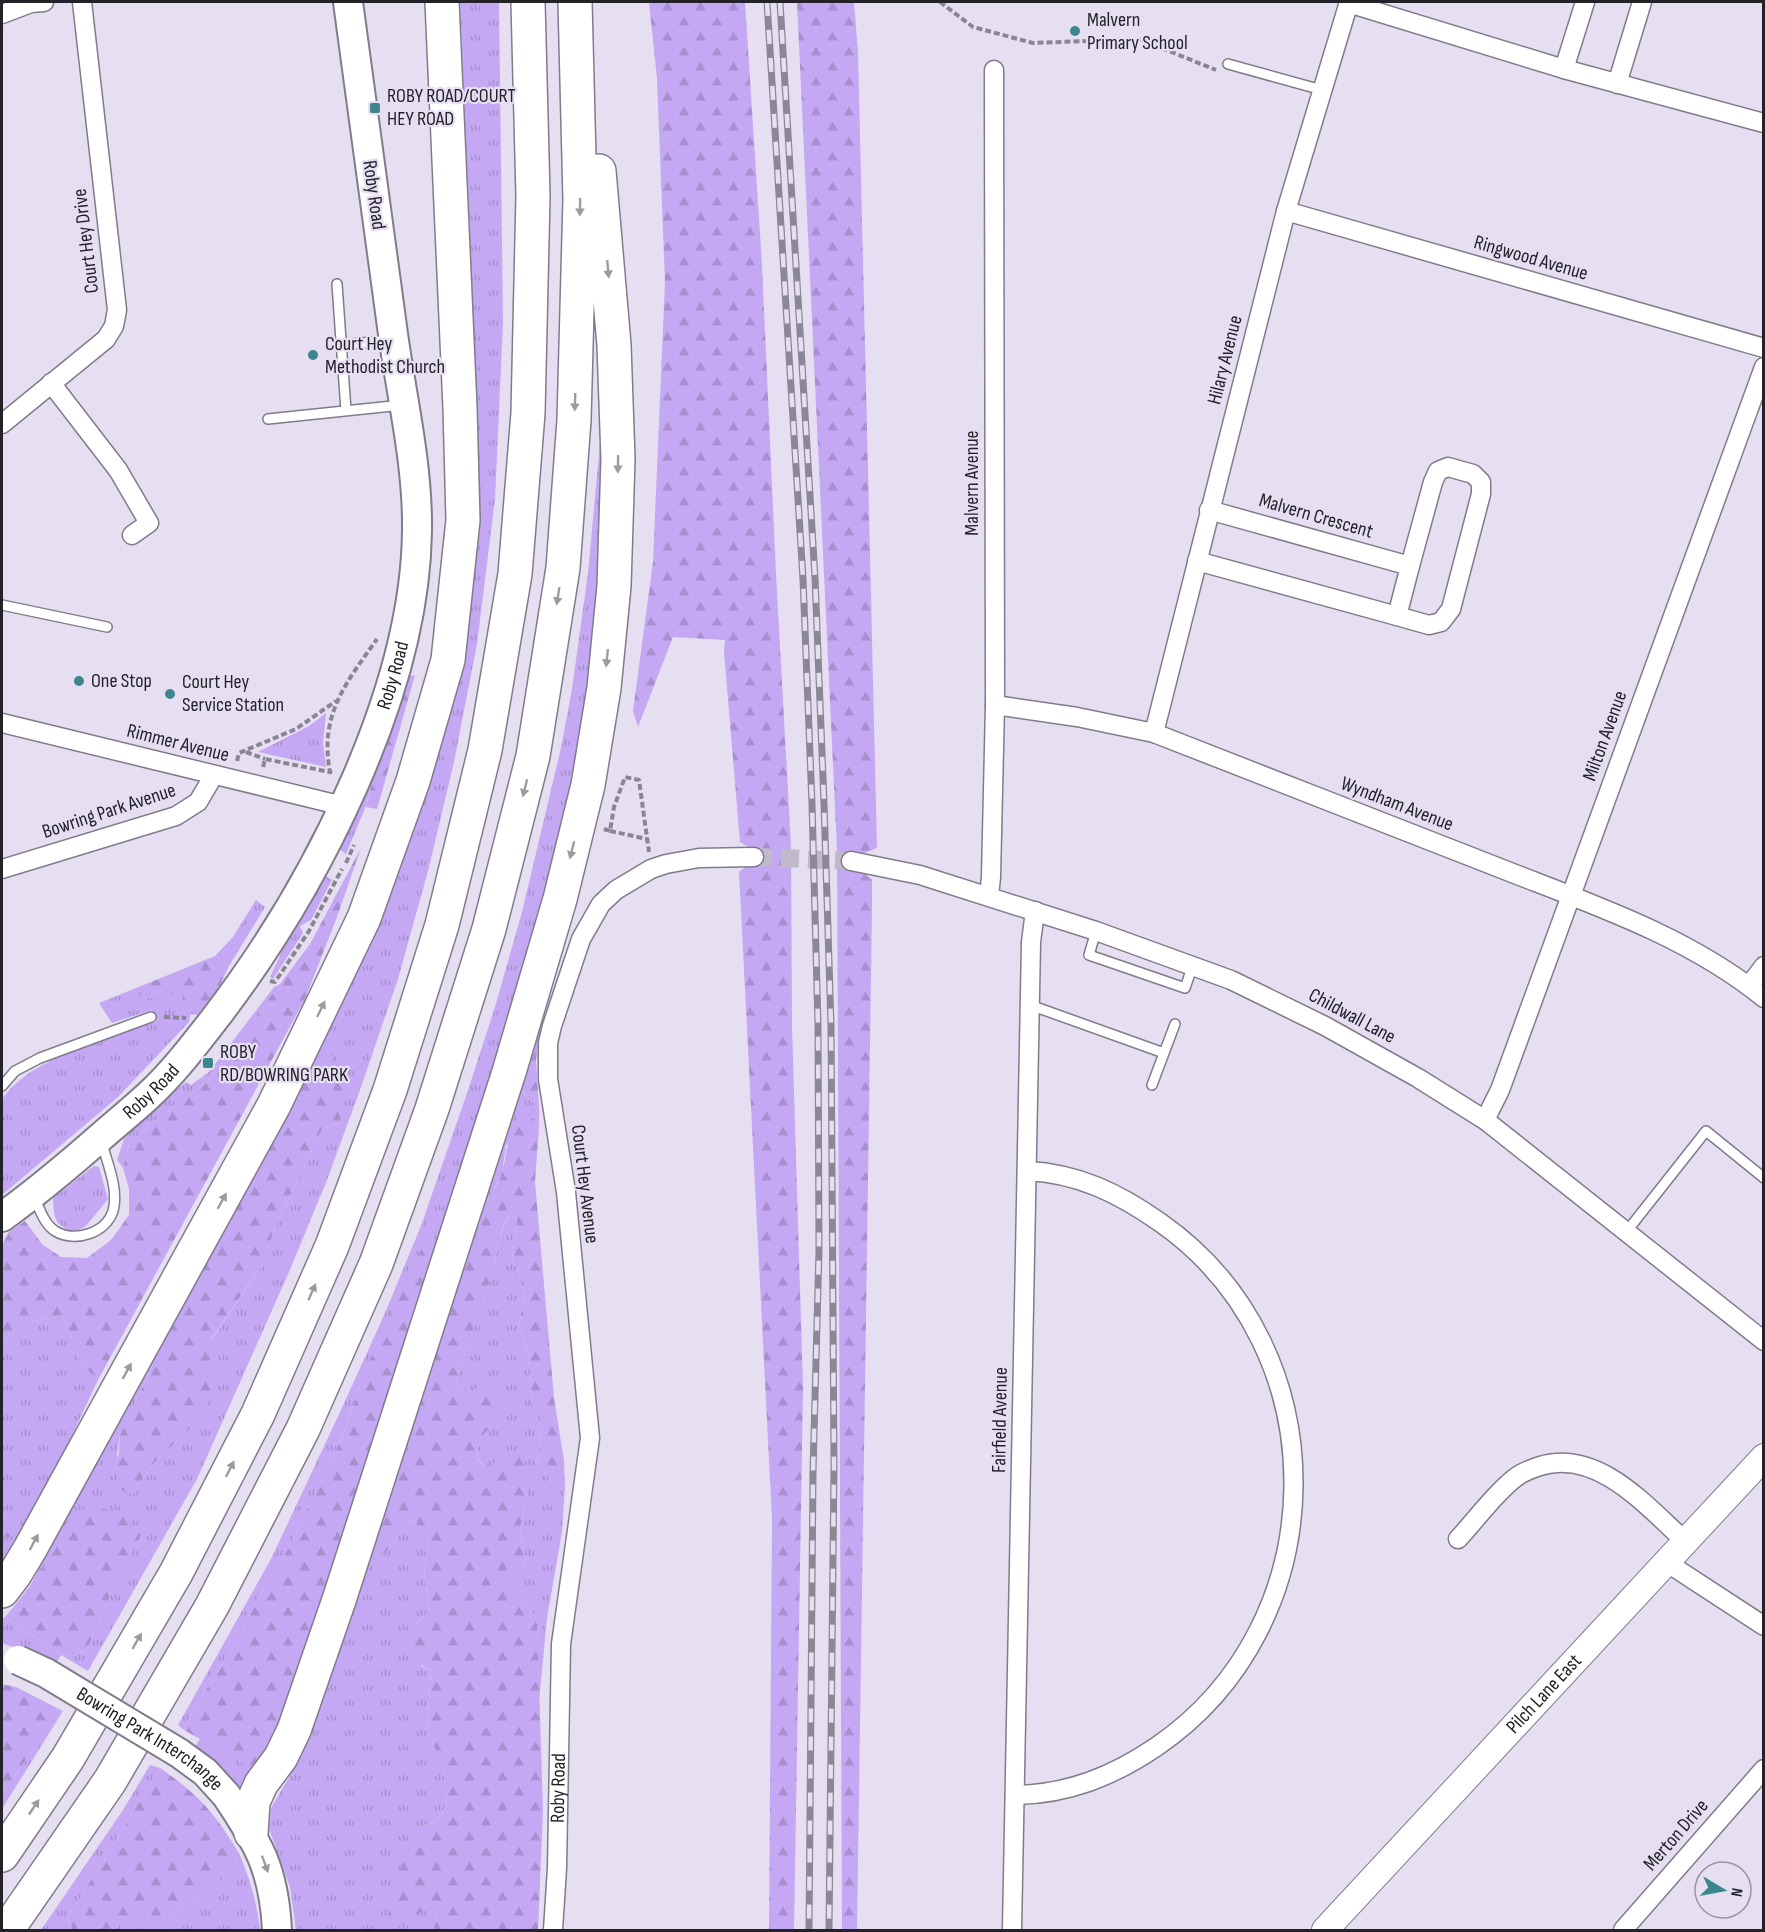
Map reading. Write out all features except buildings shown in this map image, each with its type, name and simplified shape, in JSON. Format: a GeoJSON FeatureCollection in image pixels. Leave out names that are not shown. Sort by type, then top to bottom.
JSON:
{"type":"FeatureCollection","features":[{"type":"Feature","properties":{"kind":"highway"},"geometry":{"type":"LineString","coordinates":[[2,1591],[30,1549],[274,1105],[364,918],[413,781],[448,660],[463,520],[442,2]]}},
{"type":"Feature","properties":{"kind":"highway"},"geometry":{"type":"LineString","coordinates":[[2,1855],[68,1758],[170,1584],[258,1414],[332,1246],[390,1090],[442,925],[485,750],[515,574],[529,401],[533,196],[528,2]]}},
{"type":"Feature","properties":{"kind":"highway"},"geometry":{"type":"LineString","coordinates":[[7,1930],[110,1781],[213,1606],[303,1429],[376,1264],[432,1109],[489,929],[533,756],[563,568],[574,420],[580,199],[575,2]]}},
{"type":"Feature","properties":{"kind":"highway"},"geometry":{"type":"LineString","coordinates":[[251,1833],[253,1802],[261,1784],[281,1757],[294,1730],[339,1600],[509,1072],[560,899],[588,785],[604,688],[614,586],[618,459],[614,345],[588,2]]}},
{"type":"Feature","properties":{"kind":"main road","name":"Roby Road"},"geometry":{"type":"LineString","coordinates":[[2,1217],[33,1195],[150,1094],[199,1040],[248,975],[312,869],[343,806],[367,751],[395,670],[413,589],[417,518],[414,479],[348,2]]}},
{"type":"Feature","properties":{"kind":"main road","name":"Bowring Park Interchange"},"geometry":{"type":"LineString","coordinates":[[10,1658],[46,1672],[179,1753],[205,1772],[226,1795],[251,1833],[266,1863],[276,1902],[277,1930]]}},
{"type":"Feature","properties":{"kind":"street"},"geometry":{"type":"LineString","coordinates":[[2,14],[31,3],[44,2]]}},
{"type":"Feature","properties":{"kind":"street","name":"Court Hey Drive"},"geometry":{"type":"LineString","coordinates":[[2,424],[106,339],[114,326],[117,310],[82,2]]}},
{"type":"Feature","properties":{"kind":"street"},"geometry":{"type":"LineString","coordinates":[[1348,2],[1564,69],[1764,123]]}},
{"type":"Feature","properties":{"kind":"street","name":"Hilary Avenue"},"geometry":{"type":"LineString","coordinates":[[1154,733],[1287,211],[1348,2]]}},
{"type":"Feature","properties":{"kind":"street"},"geometry":{"type":"LineString","coordinates":[[1564,69],[1585,2]]}},
{"type":"Feature","properties":{"kind":"street"},"geometry":{"type":"LineString","coordinates":[[1617,84],[1642,2]]}},
{"type":"Feature","properties":{"kind":"street","name":"Malvern Avenue"},"geometry":{"type":"LineString","coordinates":[[989,896],[995,705],[994,70]]}},
{"type":"Feature","properties":{"kind":"street","name":"Ringwood Avenue"},"geometry":{"type":"LineString","coordinates":[[1287,211],[1764,348]]}},
{"type":"Feature","properties":{"kind":"street","name":"Milton Avenue"},"geometry":{"type":"LineString","coordinates":[[1485,1120],[1500,1090],[1764,367]]}},
{"type":"Feature","properties":{"kind":"street"},"geometry":{"type":"LineString","coordinates":[[51,383],[118,470],[149,523],[132,535]]}},
{"type":"Feature","properties":{"kind":"street"},"geometry":{"type":"LineString","coordinates":[[1197,561],[1397,616],[1429,624],[1441,622],[1451,609],[1481,494],[1481,482],[1473,474],[1448,467],[1438,471],[1433,482],[1397,616]]}},
{"type":"Feature","properties":{"kind":"street","name":"Malvern Crescent"},"geometry":{"type":"LineString","coordinates":[[1209,510],[1410,566]]}},
{"type":"Feature","properties":{"kind":"street","name":"Wyndham Avenue"},"geometry":{"type":"LineString","coordinates":[[995,705],[1077,717],[1154,733],[1622,917],[1707,960],[1764,998]]}},
{"type":"Feature","properties":{"kind":"street","name":"Rimmer Avenue"},"geometry":{"type":"LineString","coordinates":[[2,723],[343,806]]}},
{"type":"Feature","properties":{"kind":"street","name":"Bowring Park Avenue"},"geometry":{"type":"LineString","coordinates":[[2,869],[176,816],[198,802],[214,775]]}},
{"type":"Feature","properties":{"kind":"street","name":"Court Hey Avenue"},"geometry":{"type":"LineString","coordinates":[[561,1644],[590,1438],[566,1192],[548,1079],[548,1043],[552,1026],[581,939],[602,904],[616,890],[651,868],[683,860],[754,857]]}},
{"type":"Feature","properties":{"kind":"street","name":"Childwall Lane"},"geometry":{"type":"LineString","coordinates":[[851,861],[896,868],[1096,931],[1193,965],[1325,1026],[1418,1078],[1485,1120],[1764,1341]]}},
{"type":"Feature","properties":{"kind":"street","name":"Fairfield Avenue"},"geometry":{"type":"LineString","coordinates":[[1012,1930],[1031,942],[1035,910]]}},
{"type":"Feature","properties":{"kind":"street"},"geometry":{"type":"LineString","coordinates":[[1749,987],[1764,966]]}},
{"type":"Feature","properties":{"kind":"street"},"geometry":{"type":"LineString","coordinates":[[1016,1795],[1075,1788],[1110,1774],[1168,1738],[1207,1703],[1237,1668],[1251,1647],[1272,1604],[1287,1555],[1294,1495],[1293,1452],[1289,1429],[1271,1364],[1250,1319],[1218,1275],[1176,1233],[1127,1200],[1067,1175],[1027,1171]]}},
{"type":"Feature","properties":{"kind":"street","name":"Pilch Lane East"},"geometry":{"type":"LineString","coordinates":[[1325,1930],[1764,1457]]}},
{"type":"Feature","properties":{"kind":"street"},"geometry":{"type":"LineString","coordinates":[[1458,1539],[1514,1478],[1534,1468],[1559,1462],[1581,1465],[1617,1482],[1685,1541]]}},
{"type":"Feature","properties":{"kind":"street"},"geometry":{"type":"LineString","coordinates":[[1666,1562],[1764,1626]]}},
{"type":"Feature","properties":{"kind":"street","name":"Roby Road"},"geometry":{"type":"LineString","coordinates":[[553,1930],[557,1868],[561,1644]]}},
{"type":"Feature","properties":{"kind":"street","name":"Merton Drive"},"geometry":{"type":"LineString","coordinates":[[1623,1930],[1764,1769]]}},
{"type":"Feature","properties":{"kind":"lane"},"geometry":{"type":"LineString","coordinates":[[1228,64],[1322,90]]}},
{"type":"Feature","properties":{"kind":"lane"},"geometry":{"type":"LineString","coordinates":[[337,284],[346,411]]}},
{"type":"Feature","properties":{"kind":"lane"},"geometry":{"type":"LineString","coordinates":[[342,345],[393,340]]}},
{"type":"Feature","properties":{"kind":"lane"},"geometry":{"type":"LineString","coordinates":[[268,419],[404,405]]}},
{"type":"Feature","properties":{"kind":"lane"},"geometry":{"type":"LineString","coordinates":[[2,605],[107,627]]}},
{"type":"Feature","properties":{"kind":"lane"},"geometry":{"type":"LineString","coordinates":[[1096,931],[1089,955],[1185,988],[1193,965]]}},
{"type":"Feature","properties":{"kind":"lane"},"geometry":{"type":"LineString","coordinates":[[1030,1005],[1164,1053]]}},
{"type":"Feature","properties":{"kind":"lane"},"geometry":{"type":"LineString","coordinates":[[2,1086],[15,1071],[40,1058],[151,1017]]}},
{"type":"Feature","properties":{"kind":"lane"},"geometry":{"type":"LineString","coordinates":[[1152,1085],[1175,1024]]}},
{"type":"Feature","properties":{"kind":"lane"},"geometry":{"type":"LineString","coordinates":[[1627,1231],[1706,1131],[1764,1178]]}},
{"type":"Feature","properties":{"kind":"lane"},"geometry":{"type":"LineString","coordinates":[[33,1195],[44,1219],[54,1231],[67,1235],[88,1235],[107,1222],[113,1212],[115,1198],[100,1137]]}},
{"type":"Feature","properties":{"kind":"path"},"geometry":{"type":"LineString","coordinates":[[940,2],[973,27],[1033,43],[1139,39],[1219,72],[1228,64]]}},
{"type":"Feature","properties":{"kind":"path"},"geometry":{"type":"LineString","coordinates":[[273,760],[331,772],[327,733],[336,700],[380,636]]}},
{"type":"Feature","properties":{"kind":"path"},"geometry":{"type":"LineString","coordinates":[[232,779],[239,753],[296,729],[336,700]]}},
{"type":"Feature","properties":{"kind":"path"},"geometry":{"type":"LineString","coordinates":[[244,751],[265,759]]}},
{"type":"Feature","properties":{"kind":"path"},"geometry":{"type":"LineString","coordinates":[[610,831],[614,807],[625,777],[639,780],[651,868]]}},
{"type":"Feature","properties":{"kind":"path"},"geometry":{"type":"LineString","coordinates":[[604,829],[647,839]]}},
{"type":"Feature","properties":{"kind":"green space"},"geometry":{"type":"Polygon","coordinates":[[[460,2],[499,2],[503,323],[495,499],[477,644],[454,762],[428,871],[398,979],[360,1090],[327,1180],[289,1272],[197,1479],[88,1671],[61,1655],[86,1652],[111,1593],[52,1556],[27,1592],[328,1021],[476,511],[477,406],[460,2]],[[320,1046],[296,1098],[184,1298],[120,1435],[117,1455],[132,1495],[151,1466],[202,1417],[212,1339],[262,1265],[277,1223],[323,1128],[341,1123],[340,1107],[320,1046]]]}},
{"type":"Feature","properties":{"kind":"green space"},"geometry":{"type":"Polygon","coordinates":[[[649,2],[745,2],[762,265],[791,846],[792,1026],[803,1388],[794,1930],[769,1930],[772,1519],[739,872],[752,862],[750,848],[740,842],[724,652],[725,640],[673,637],[638,727],[633,711],[653,562],[665,282],[657,79],[649,2]]]}},
{"type":"Feature","properties":{"kind":"green space"},"geometry":{"type":"Polygon","coordinates":[[[797,2],[854,2],[858,52],[877,848],[862,854],[860,871],[872,879],[872,906],[857,1930],[842,1930],[837,850],[797,2]]]}},
{"type":"Feature","properties":{"kind":"green space"},"geometry":{"type":"Polygon","coordinates":[[[601,432],[604,530],[583,737],[541,921],[282,1738],[247,1799],[223,1771],[194,1748],[200,1739],[251,1767],[261,1755],[277,1746],[293,1683],[335,1554],[379,1342],[359,1387],[343,1435],[289,1547],[254,1605],[242,1633],[194,1709],[184,1730],[178,1725],[271,1559],[341,1410],[421,1226],[467,1093],[522,912],[561,748],[572,689],[588,573],[601,432]]]}},
{"type":"Feature","properties":{"kind":"green space"},"geometry":{"type":"Polygon","coordinates":[[[415,675],[377,809],[366,807],[373,778],[409,676],[415,675]]]}},
{"type":"Feature","properties":{"kind":"green space"},"geometry":{"type":"Polygon","coordinates":[[[326,713],[323,743],[326,767],[258,752],[309,726],[326,713]]]}},
{"type":"Feature","properties":{"kind":"green space"},"geometry":{"type":"Polygon","coordinates":[[[373,778],[366,806],[346,854],[339,849],[373,778]]]}},
{"type":"Feature","properties":{"kind":"green space"},"geometry":{"type":"Polygon","coordinates":[[[361,848],[305,999],[98,1380],[82,1365],[62,1315],[26,1323],[2,1340],[2,1245],[9,1232],[25,1221],[42,1244],[61,1257],[87,1258],[111,1240],[129,1215],[129,1189],[123,1168],[129,1144],[155,1121],[206,1083],[310,944],[361,848]]]}},
{"type":"Feature","properties":{"kind":"green space"},"geometry":{"type":"Polygon","coordinates":[[[324,875],[332,880],[311,920],[300,926],[303,933],[273,979],[270,977],[287,941],[324,875]]]}},
{"type":"Feature","properties":{"kind":"green space"},"geometry":{"type":"Polygon","coordinates":[[[256,900],[265,907],[229,966],[215,956],[233,937],[256,900]]]}},
{"type":"Feature","properties":{"kind":"green space"},"geometry":{"type":"Polygon","coordinates":[[[215,956],[229,966],[219,987],[197,1015],[191,1014],[192,1009],[180,987],[164,1000],[146,998],[131,990],[215,956]]]}},
{"type":"Feature","properties":{"kind":"green space"},"geometry":{"type":"Polygon","coordinates":[[[281,984],[206,1083],[155,1121],[129,1144],[123,1168],[117,1160],[124,1139],[162,1101],[186,1082],[191,1085],[209,1072],[274,987],[281,984]]]}},
{"type":"Feature","properties":{"kind":"green space"},"geometry":{"type":"Polygon","coordinates":[[[180,986],[192,1009],[189,1022],[118,1097],[2,1195],[2,1099],[11,1088],[44,1064],[69,1052],[141,1025],[156,1022],[152,1010],[112,1023],[99,1003],[131,990],[146,998],[180,986]]]}},
{"type":"Feature","properties":{"kind":"green space"},"geometry":{"type":"Polygon","coordinates":[[[537,1029],[541,1029],[536,1060],[539,1107],[520,1087],[537,1029]]]}},
{"type":"Feature","properties":{"kind":"green space"},"geometry":{"type":"Polygon","coordinates":[[[321,1045],[335,1060],[347,1090],[340,1107],[341,1123],[323,1128],[277,1223],[262,1265],[212,1338],[215,1381],[202,1417],[151,1466],[132,1495],[116,1487],[120,1435],[184,1298],[261,1156],[296,1098],[321,1045]]]}},
{"type":"Feature","properties":{"kind":"green space"},"geometry":{"type":"Polygon","coordinates":[[[519,1087],[539,1107],[539,1127],[534,1118],[506,1145],[502,1174],[489,1198],[389,1549],[411,1519],[428,1535],[424,1575],[430,1610],[416,1624],[421,1666],[431,1671],[427,1729],[443,1769],[447,1804],[436,1823],[422,1825],[431,1905],[437,1916],[433,1930],[296,1930],[290,1887],[269,1829],[271,1808],[303,1753],[312,1728],[519,1087]]]}},
{"type":"Feature","properties":{"kind":"green space"},"geometry":{"type":"Polygon","coordinates":[[[534,1118],[539,1127],[535,1182],[554,1398],[564,1461],[565,1487],[557,1490],[537,1461],[542,1429],[532,1401],[529,1356],[519,1325],[524,1294],[519,1273],[512,1259],[517,1221],[511,1213],[500,1236],[493,1271],[456,1382],[464,1393],[473,1391],[485,1378],[496,1383],[502,1400],[494,1423],[480,1439],[476,1457],[483,1466],[518,1456],[529,1469],[528,1492],[520,1529],[526,1560],[513,1589],[537,1619],[543,1810],[538,1930],[433,1930],[437,1916],[430,1906],[401,1925],[390,1919],[387,1898],[396,1887],[408,1883],[401,1872],[401,1843],[422,1825],[436,1823],[447,1804],[443,1769],[427,1729],[431,1671],[411,1659],[416,1624],[430,1610],[424,1575],[428,1535],[411,1519],[389,1549],[381,1555],[374,1553],[426,1384],[489,1198],[501,1175],[509,1140],[517,1128],[534,1118]]]}},
{"type":"Feature","properties":{"kind":"green space"},"geometry":{"type":"Polygon","coordinates":[[[94,1166],[99,1167],[108,1199],[86,1226],[75,1232],[63,1227],[56,1220],[53,1198],[94,1166]]]}},
{"type":"Feature","properties":{"kind":"green space"},"geometry":{"type":"Polygon","coordinates":[[[511,1213],[517,1221],[512,1259],[519,1273],[524,1294],[519,1325],[529,1356],[532,1401],[542,1429],[537,1461],[557,1490],[565,1487],[562,1532],[547,1618],[539,1701],[537,1619],[513,1589],[526,1560],[520,1529],[528,1492],[499,1463],[484,1466],[476,1457],[480,1439],[494,1423],[473,1391],[464,1393],[456,1382],[493,1271],[500,1237],[511,1213]]]}},
{"type":"Feature","properties":{"kind":"green space"},"geometry":{"type":"Polygon","coordinates":[[[423,1249],[436,1251],[293,1683],[277,1746],[261,1755],[251,1768],[184,1730],[194,1709],[242,1633],[254,1605],[289,1547],[343,1435],[359,1387],[415,1257],[423,1249]]]}},
{"type":"Feature","properties":{"kind":"green space"},"geometry":{"type":"Polygon","coordinates":[[[62,1315],[82,1365],[98,1380],[11,1565],[2,1561],[2,1536],[8,1538],[14,1516],[2,1519],[2,1340],[26,1323],[62,1315]]]}},
{"type":"Feature","properties":{"kind":"green space"},"geometry":{"type":"Polygon","coordinates":[[[93,1506],[123,1514],[141,1535],[111,1593],[86,1652],[61,1655],[5,1617],[44,1566],[77,1511],[93,1506]]]}},
{"type":"Feature","properties":{"kind":"green space"},"geometry":{"type":"Polygon","coordinates":[[[14,1516],[20,1527],[8,1538],[2,1536],[2,1519],[14,1516]]]}},
{"type":"Feature","properties":{"kind":"green space"},"geometry":{"type":"Polygon","coordinates":[[[5,1617],[61,1655],[56,1664],[2,1643],[2,1619],[5,1617]]]}},
{"type":"Feature","properties":{"kind":"green space"},"geometry":{"type":"Polygon","coordinates":[[[2,1684],[16,1687],[63,1711],[2,1792],[2,1684]]]}},
{"type":"Feature","properties":{"kind":"green space"},"geometry":{"type":"Polygon","coordinates":[[[63,1711],[2,1809],[2,1792],[63,1711]]]}},
{"type":"Feature","properties":{"kind":"green space"},"geometry":{"type":"Polygon","coordinates":[[[150,1765],[160,1768],[67,1919],[73,1930],[41,1930],[123,1810],[150,1765]]]}},
{"type":"Feature","properties":{"kind":"green space"},"geometry":{"type":"Polygon","coordinates":[[[160,1768],[196,1796],[222,1826],[239,1853],[233,1868],[211,1890],[184,1906],[162,1930],[143,1930],[142,1923],[130,1916],[114,1930],[73,1930],[67,1919],[160,1768]]]}},
{"type":"Feature","properties":{"kind":"green space"},"geometry":{"type":"Polygon","coordinates":[[[239,1853],[252,1891],[260,1930],[162,1930],[184,1906],[211,1890],[233,1868],[239,1853]]]}},
{"type":"Feature","properties":{"kind":"green space"},"geometry":{"type":"Polygon","coordinates":[[[130,1915],[143,1923],[143,1930],[114,1930],[130,1915]]]}},
{"type":"Feature","properties":{"kind":"tunnel"},"geometry":{"type":"LineString","coordinates":[[754,857],[851,861]]}},
{"type":"Feature","properties":{"kind":"railway"},"geometry":{"type":"LineString","coordinates":[[767,2],[803,579],[818,1025],[819,1250],[813,1472],[809,1930]]}},
{"type":"Feature","properties":{"kind":"railway"},"geometry":{"type":"LineString","coordinates":[[780,2],[815,578],[831,1025],[834,1465],[829,1930]]}},
{"type":"Feature","properties":{"kind":"place","name":"Malvern Primary School"},"geometry":{"type":"Point","coordinates":[1075,31]}},
{"type":"Feature","properties":{"kind":"place","name":"ROBY ROAD/COURT HEY ROAD"},"geometry":{"type":"Point","coordinates":[375,108]}},
{"type":"Feature","properties":{"kind":"place","name":"Court Hey Methodist Church"},"geometry":{"type":"Point","coordinates":[313,355]}},
{"type":"Feature","properties":{"kind":"place","name":"One Stop"},"geometry":{"type":"Point","coordinates":[79,681]}},
{"type":"Feature","properties":{"kind":"place","name":"Court Hey Service Station"},"geometry":{"type":"Point","coordinates":[170,694]}},
{"type":"Feature","properties":{"kind":"place","name":"ROBY RD/BOWRING PARK"},"geometry":{"type":"Point","coordinates":[208,1063]}}]}
